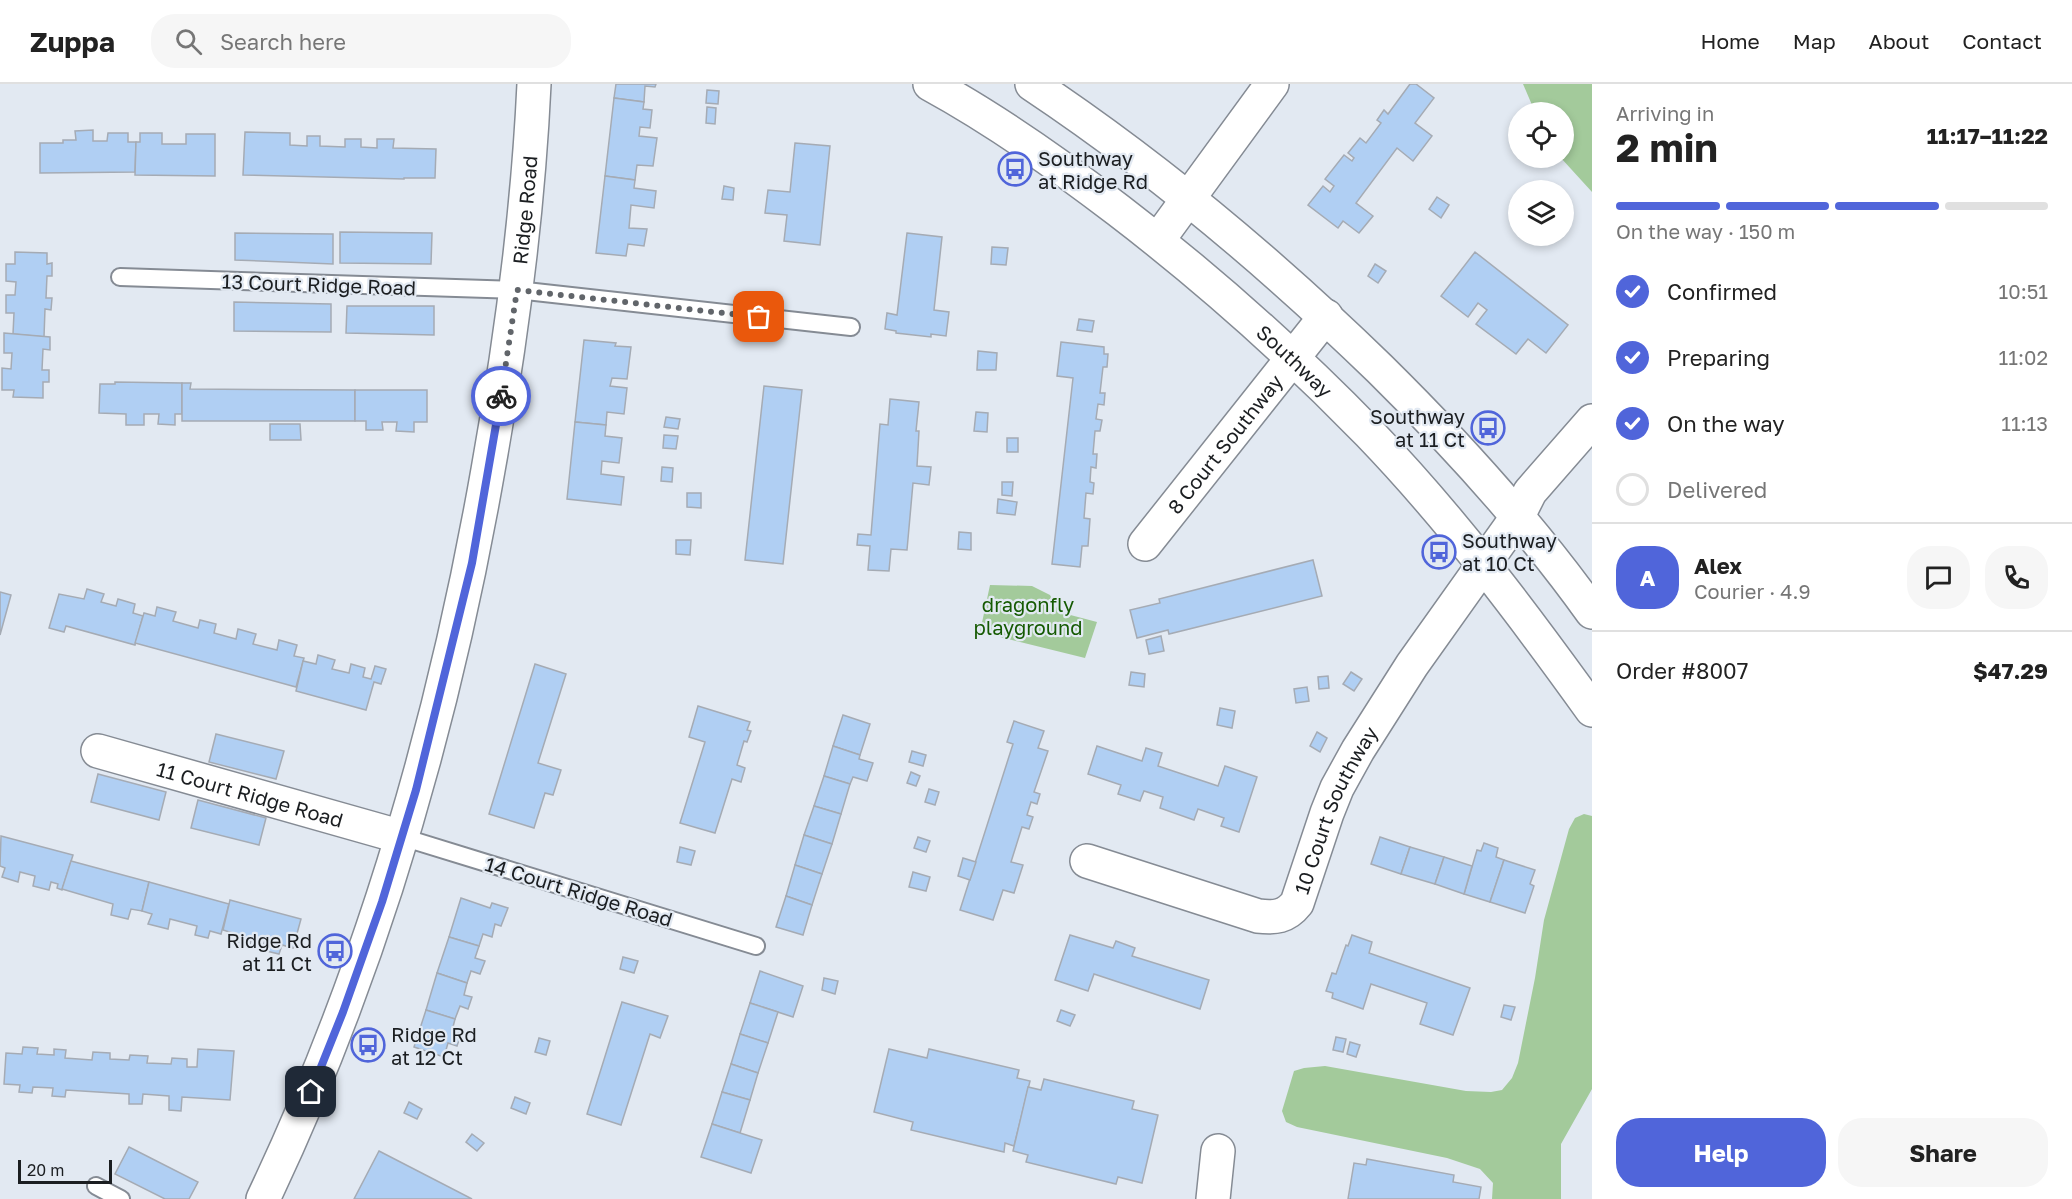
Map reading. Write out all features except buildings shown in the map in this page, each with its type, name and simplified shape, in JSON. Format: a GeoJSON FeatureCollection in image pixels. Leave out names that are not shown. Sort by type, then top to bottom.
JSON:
{"type":"FeatureCollection","features":[{"type":"Feature","properties":{"kind":"street","name":"Ridge Road"},"geometry":{"type":"LineString","coordinates":[[263,1199],[327,1055],[382,902],[422,768],[472,563],[505,375],[517,290],[530,160],[534,84]]}},
{"type":"Feature","properties":{"kind":"street","name":"Southway"},"geometry":{"type":"LineString","coordinates":[[930,84],[1017,137],[1158,240],[1227,298],[1292,358],[1369,434],[1434,505],[1545,644],[1592,710]]}},
{"type":"Feature","properties":{"kind":"street"},"geometry":{"type":"LineString","coordinates":[[1032,84],[1123,147],[1189,198],[1326,316],[1464,454],[1518,516],[1590,608]]}},
{"type":"Feature","properties":{"kind":"street"},"geometry":{"type":"LineString","coordinates":[[1158,240],[1272,84]]}},
{"type":"Feature","properties":{"kind":"street","name":"8 Court Southway"},"geometry":{"type":"LineString","coordinates":[[1145,544],[1326,316]]}},
{"type":"Feature","properties":{"kind":"street"},"geometry":{"type":"LineString","coordinates":[[1482,564],[1518,516],[1530,492],[1592,420]]}},
{"type":"Feature","properties":{"kind":"street","name":"10 Court Southway"},"geometry":{"type":"LineString","coordinates":[[1088,861],[1258,916],[1281,916],[1290,911],[1296,903],[1327,813],[1348,769],[1412,665],[1482,564]]}},
{"type":"Feature","properties":{"kind":"street","name":"11 Court Ridge Road"},"geometry":{"type":"LineString","coordinates":[[98,751],[402,837]]}},
{"type":"Feature","properties":{"kind":"street"},"geometry":{"type":"LineString","coordinates":[[1213,1199],[1218,1151]]}},
{"type":"Feature","properties":{"kind":"lane","name":"13 Court Ridge Road"},"geometry":{"type":"LineString","coordinates":[[120,278],[517,290],[851,327]]}},
{"type":"Feature","properties":{"kind":"lane","name":"14 Court Ridge Road"},"geometry":{"type":"LineString","coordinates":[[402,837],[756,946]]}},
{"type":"Feature","properties":{"kind":"lane"},"geometry":{"type":"LineString","coordinates":[[96,1186],[121,1199]]}},
{"type":"Feature","properties":{"kind":"green space"},"geometry":{"type":"Polygon","coordinates":[[[1523,84],[1592,84],[1592,192],[1570,168],[1574,168],[1574,102],[1531,102],[1523,84]]]}},
{"type":"Feature","properties":{"kind":"green space","name":"dragonfly playground"},"geometry":{"type":"Polygon","coordinates":[[[990,585],[1032,586],[1050,595],[1059,612],[1097,622],[1085,658],[980,632],[990,585]]]}},
{"type":"Feature","properties":{"kind":"green space"},"geometry":{"type":"Polygon","coordinates":[[[1584,814],[1592,816],[1592,1089],[1561,1144],[1561,1199],[1492,1199],[1493,1183],[1480,1169],[1447,1158],[1297,1127],[1286,1122],[1282,1111],[1294,1071],[1304,1068],[1325,1066],[1466,1091],[1502,1090],[1512,1078],[1518,1063],[1544,920],[1569,829],[1575,818],[1584,814]]]}},
{"type":"Feature","properties":{"kind":"way so far"},"geometry":{"type":"LineString","coordinates":[[501,396],[517,290],[759,317]]}},
{"type":"Feature","properties":{"kind":"place","name":"Southway at Ridge Rd"},"geometry":{"type":"Point","coordinates":[1015,169]}},
{"type":"Feature","properties":{"kind":"place","name":"Southway at 11 Ct"},"geometry":{"type":"Point","coordinates":[1488,428]}},
{"type":"Feature","properties":{"kind":"place","name":"Southway at 10 Ct"},"geometry":{"type":"Point","coordinates":[1439,552]}},
{"type":"Feature","properties":{"kind":"place","name":"Ridge Rd at 11 Ct"},"geometry":{"type":"Point","coordinates":[335,951]}},
{"type":"Feature","properties":{"kind":"place","name":"Ridge Rd at 12 Ct"},"geometry":{"type":"Point","coordinates":[368,1045]}},
{"type":"Feature","properties":{"kind":"route"},"geometry":{"type":"LineString","coordinates":[[311,1092],[327,1055],[382,902],[416,790],[472,563],[501,396]]}}]}
